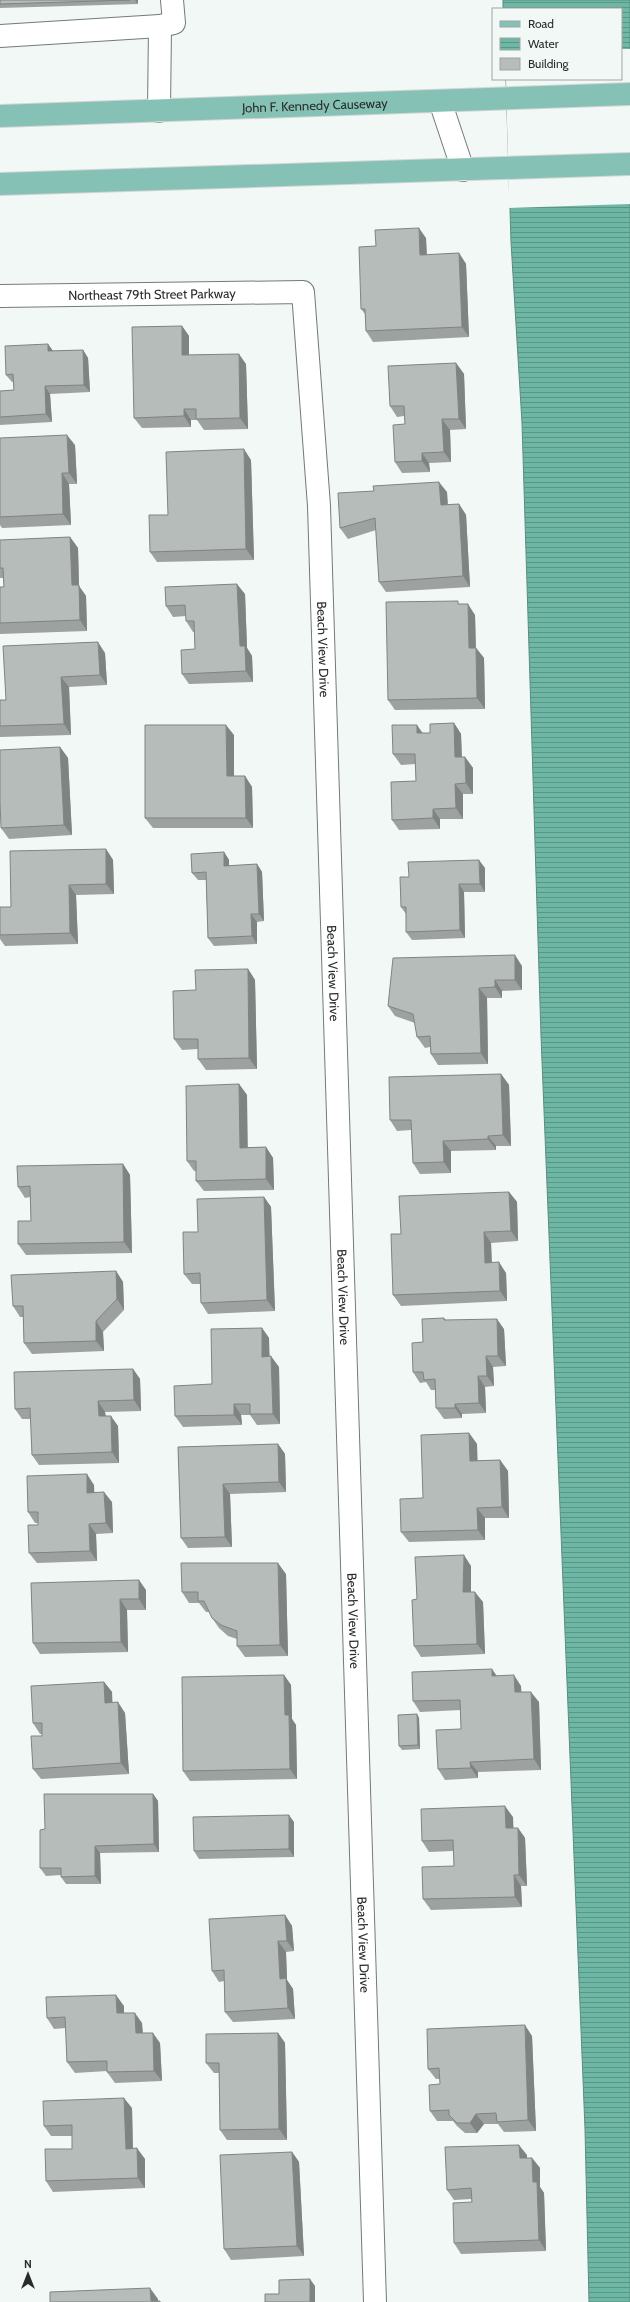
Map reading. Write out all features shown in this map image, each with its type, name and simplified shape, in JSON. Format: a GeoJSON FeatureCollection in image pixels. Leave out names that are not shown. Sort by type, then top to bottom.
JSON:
{"type":"FeatureCollection","features":[{"type":"Feature","properties":{"kind":"main road","name":"John F. Kennedy Causeway"},"geometry":{"type":"LineString","coordinates":[[0,116],[630,94]]}},
{"type":"Feature","properties":{"kind":"main road"},"geometry":{"type":"LineString","coordinates":[[0,184],[630,164]]}},
{"type":"Feature","properties":{"kind":"street"},"geometry":{"type":"LineString","coordinates":[[0,36],[160,26],[174,23],[172,0]]}},
{"type":"Feature","properties":{"kind":"street"},"geometry":{"type":"LineString","coordinates":[[159,111],[160,26]]}},
{"type":"Feature","properties":{"kind":"street"},"geometry":{"type":"LineString","coordinates":[[440,100],[463,170]]}},
{"type":"Feature","properties":{"kind":"street","name":"Northeast 79th Street Parkway"},"geometry":{"type":"LineString","coordinates":[[0,296],[303,292]]}},
{"type":"Feature","properties":{"kind":"street","name":"Beach View Drive"},"geometry":{"type":"LineString","coordinates":[[303,292],[319,514],[375,2302]]}},
{"type":"Feature","properties":{"kind":"water"},"geometry":{"type":"Polygon","coordinates":[[[503,0],[630,0],[630,2302],[589,2302],[585,2129],[541,1036],[522,423],[511,242],[506,80],[622,80],[622,8],[503,8],[503,0]]]}},
{"type":"Feature","properties":{"kind":"pier"},"geometry":{"type":"Polygon","coordinates":[[[622,49],[630,49],[630,204],[509,208],[506,80],[622,80],[622,49]]]}},
{"type":"Feature","properties":{"kind":"building"},"geometry":{"type":"Polygon","coordinates":[[[0,0],[130,0],[0,4],[0,0]]]}},
{"type":"Feature","properties":{"kind":"building"},"geometry":{"type":"Polygon","coordinates":[[[419,228],[420,255],[459,253],[462,327],[366,331],[365,309],[361,309],[359,247],[376,246],[375,230],[419,228]]]}},
{"type":"Feature","properties":{"kind":"building"},"geometry":{"type":"Polygon","coordinates":[[[182,326],[182,355],[239,354],[240,418],[196,419],[196,409],[184,409],[184,416],[134,418],[132,327],[182,326]]]}},
{"type":"Feature","properties":{"kind":"building"},"geometry":{"type":"Polygon","coordinates":[[[48,344],[48,351],[83,350],[84,385],[45,386],[46,414],[0,417],[0,391],[14,390],[13,374],[6,375],[5,346],[48,344]]]}},
{"type":"Feature","properties":{"kind":"building"},"geometry":{"type":"Polygon","coordinates":[[[456,363],[459,419],[442,419],[444,452],[422,453],[422,461],[395,462],[393,425],[405,424],[404,406],[390,406],[388,366],[456,363]]]}},
{"type":"Feature","properties":{"kind":"building"},"geometry":{"type":"Polygon","coordinates":[[[67,435],[69,473],[62,473],[63,514],[0,517],[0,438],[67,435]]]}},
{"type":"Feature","properties":{"kind":"building"},"geometry":{"type":"Polygon","coordinates":[[[244,449],[246,549],[150,552],[149,515],[168,515],[166,452],[244,449]]]}},
{"type":"Feature","properties":{"kind":"building"},"geometry":{"type":"Polygon","coordinates":[[[439,482],[441,505],[459,504],[463,576],[379,582],[375,518],[340,528],[338,493],[374,491],[373,486],[439,482]]]}},
{"type":"Feature","properties":{"kind":"building"},"geometry":{"type":"Polygon","coordinates":[[[70,537],[72,585],[79,585],[80,620],[0,623],[0,587],[4,587],[3,568],[0,568],[0,540],[70,537]]]}},
{"type":"Feature","properties":{"kind":"building"},"geometry":{"type":"Polygon","coordinates":[[[237,584],[240,646],[245,646],[246,671],[182,674],[181,650],[195,649],[194,621],[186,621],[185,605],[166,606],[165,587],[237,584]]]}},
{"type":"Feature","properties":{"kind":"building"},"geometry":{"type":"Polygon","coordinates":[[[458,601],[458,604],[468,604],[469,648],[476,648],[477,698],[388,700],[386,602],[458,601]]]}},
{"type":"Feature","properties":{"kind":"building"},"geometry":{"type":"Polygon","coordinates":[[[98,642],[100,675],[61,677],[64,724],[0,726],[0,700],[6,700],[3,646],[98,642]]]}},
{"type":"Feature","properties":{"kind":"building"},"geometry":{"type":"Polygon","coordinates":[[[454,723],[455,757],[465,757],[466,783],[455,784],[456,808],[433,809],[433,818],[392,820],[391,782],[416,781],[415,754],[393,754],[392,725],[417,725],[417,733],[430,733],[430,724],[454,723]]]}},
{"type":"Feature","properties":{"kind":"building"},"geometry":{"type":"Polygon","coordinates":[[[145,725],[226,725],[227,776],[245,776],[246,818],[145,818],[145,725]]]}},
{"type":"Feature","properties":{"kind":"building"},"geometry":{"type":"Polygon","coordinates":[[[60,747],[64,825],[1,828],[0,750],[60,747]]]}},
{"type":"Feature","properties":{"kind":"building"},"geometry":{"type":"Polygon","coordinates":[[[106,849],[106,884],[69,885],[70,933],[0,935],[0,907],[11,907],[10,851],[106,849]]]}},
{"type":"Feature","properties":{"kind":"building"},"geometry":{"type":"Polygon","coordinates":[[[224,852],[224,866],[257,864],[259,914],[251,914],[252,936],[208,938],[206,872],[192,873],[191,854],[224,852]]]}},
{"type":"Feature","properties":{"kind":"building"},"geometry":{"type":"Polygon","coordinates":[[[479,860],[480,884],[459,884],[460,930],[406,932],[406,907],[401,907],[400,877],[409,877],[408,862],[479,860]]]}},
{"type":"Feature","properties":{"kind":"building"},"geometry":{"type":"Polygon","coordinates":[[[515,955],[515,980],[495,980],[495,987],[479,988],[481,1053],[431,1054],[430,1036],[417,1037],[413,1014],[388,1006],[393,958],[515,955]]]}},
{"type":"Feature","properties":{"kind":"building"},"geometry":{"type":"Polygon","coordinates":[[[248,969],[249,1058],[198,1059],[198,1039],[174,1039],[173,991],[196,990],[195,970],[248,969]]]}},
{"type":"Feature","properties":{"kind":"building"},"geometry":{"type":"Polygon","coordinates":[[[501,1074],[503,1135],[488,1136],[488,1139],[443,1141],[444,1162],[413,1163],[411,1120],[390,1120],[389,1077],[501,1074]]]}},
{"type":"Feature","properties":{"kind":"building"},"geometry":{"type":"Polygon","coordinates":[[[239,1084],[240,1148],[266,1147],[266,1179],[196,1181],[196,1161],[187,1161],[186,1086],[239,1084]]]}},
{"type":"Feature","properties":{"kind":"building"},"geometry":{"type":"Polygon","coordinates":[[[123,1164],[124,1242],[18,1244],[18,1221],[31,1221],[30,1186],[18,1187],[17,1166],[123,1164]]]}},
{"type":"Feature","properties":{"kind":"building"},"geometry":{"type":"Polygon","coordinates":[[[509,1192],[511,1231],[484,1232],[485,1263],[499,1262],[500,1291],[393,1295],[391,1234],[401,1234],[399,1196],[509,1192]]]}},
{"type":"Feature","properties":{"kind":"building"},"geometry":{"type":"Polygon","coordinates":[[[264,1197],[267,1300],[201,1303],[200,1273],[184,1274],[183,1232],[198,1232],[197,1199],[264,1197]]]}},
{"type":"Feature","properties":{"kind":"building"},"geometry":{"type":"Polygon","coordinates":[[[116,1271],[117,1299],[96,1321],[96,1341],[24,1343],[23,1306],[13,1306],[11,1275],[116,1271]]]}},
{"type":"Feature","properties":{"kind":"building"},"geometry":{"type":"Polygon","coordinates":[[[444,1318],[444,1320],[497,1319],[498,1356],[486,1356],[487,1376],[478,1376],[479,1403],[455,1404],[455,1408],[436,1408],[435,1379],[424,1380],[423,1372],[413,1372],[412,1343],[423,1342],[422,1319],[444,1318]]]}},
{"type":"Feature","properties":{"kind":"building"},"geometry":{"type":"Polygon","coordinates":[[[262,1328],[262,1357],[271,1356],[273,1414],[250,1414],[250,1404],[234,1404],[234,1415],[175,1416],[174,1386],[212,1384],[211,1329],[262,1328]]]}},
{"type":"Feature","properties":{"kind":"building"},"geometry":{"type":"Polygon","coordinates":[[[133,1369],[134,1400],[98,1401],[99,1416],[111,1416],[112,1452],[32,1455],[30,1408],[15,1409],[14,1372],[133,1369]]]}},
{"type":"Feature","properties":{"kind":"building"},"geometry":{"type":"Polygon","coordinates":[[[469,1433],[470,1461],[500,1460],[502,1507],[477,1508],[478,1530],[401,1532],[400,1499],[423,1498],[421,1435],[469,1433]]]}},
{"type":"Feature","properties":{"kind":"building"},"geometry":{"type":"Polygon","coordinates":[[[278,1444],[279,1482],[223,1484],[225,1537],[181,1538],[178,1447],[278,1444]]]}},
{"type":"Feature","properties":{"kind":"building"},"geometry":{"type":"Polygon","coordinates":[[[87,1474],[87,1493],[104,1492],[106,1523],[89,1524],[90,1551],[29,1553],[28,1525],[38,1525],[38,1512],[28,1512],[27,1476],[87,1474]]]}},
{"type":"Feature","properties":{"kind":"building"},"geometry":{"type":"Polygon","coordinates":[[[464,1555],[463,1592],[475,1592],[477,1644],[414,1646],[412,1600],[417,1599],[415,1557],[464,1555]]]}},
{"type":"Feature","properties":{"kind":"building"},"geometry":{"type":"Polygon","coordinates":[[[181,1563],[278,1563],[280,1645],[237,1646],[237,1631],[221,1625],[212,1618],[204,1601],[198,1601],[198,1592],[182,1592],[181,1563]]]}},
{"type":"Feature","properties":{"kind":"building"},"geometry":{"type":"Polygon","coordinates":[[[139,1580],[139,1599],[120,1599],[121,1642],[33,1643],[31,1583],[139,1580]]]}},
{"type":"Feature","properties":{"kind":"building"},"geometry":{"type":"Polygon","coordinates":[[[492,1669],[492,1676],[514,1675],[515,1692],[531,1692],[534,1759],[470,1762],[471,1768],[438,1769],[436,1730],[461,1729],[460,1700],[413,1701],[412,1672],[492,1669]]]}},
{"type":"Feature","properties":{"kind":"building"},"geometry":{"type":"Polygon","coordinates":[[[284,1675],[285,1715],[289,1715],[290,1769],[183,1771],[182,1677],[284,1675]]]}},
{"type":"Feature","properties":{"kind":"building"},"geometry":{"type":"Polygon","coordinates":[[[104,1682],[105,1703],[118,1702],[121,1763],[33,1769],[31,1736],[42,1736],[42,1723],[33,1723],[31,1686],[104,1682]]]}},
{"type":"Feature","properties":{"kind":"building"},"geometry":{"type":"Polygon","coordinates":[[[417,1714],[418,1745],[399,1746],[398,1715],[417,1714]]]}},
{"type":"Feature","properties":{"kind":"building"},"geometry":{"type":"Polygon","coordinates":[[[44,1794],[153,1794],[154,1844],[95,1846],[95,1876],[61,1877],[61,1868],[40,1868],[40,1830],[45,1829],[44,1794]]]}},
{"type":"Feature","properties":{"kind":"building"},"geometry":{"type":"Polygon","coordinates":[[[505,1806],[506,1828],[518,1828],[519,1875],[514,1875],[515,1897],[423,1899],[422,1867],[454,1866],[453,1840],[422,1841],[421,1809],[505,1806]]]}},
{"type":"Feature","properties":{"kind":"building"},"geometry":{"type":"Polygon","coordinates":[[[289,1815],[289,1849],[194,1851],[193,1817],[289,1815]]]}},
{"type":"Feature","properties":{"kind":"building"},"geometry":{"type":"Polygon","coordinates":[[[285,1915],[287,1941],[278,1941],[280,1979],[286,1978],[288,2008],[225,2012],[224,1970],[212,1971],[209,1919],[285,1915]]]}},
{"type":"Feature","properties":{"kind":"building"},"geometry":{"type":"Polygon","coordinates":[[[116,1995],[117,2013],[135,2013],[136,2033],[153,2033],[154,2071],[107,2072],[107,2061],[67,2062],[65,2017],[47,2018],[46,1997],[116,1995]]]}},
{"type":"Feature","properties":{"kind":"building"},"geometry":{"type":"Polygon","coordinates":[[[525,2025],[528,2120],[497,2122],[496,2113],[476,2114],[470,2123],[457,2123],[449,2115],[449,2110],[430,2111],[429,2085],[440,2084],[439,2068],[428,2069],[427,2029],[525,2025]]]}},
{"type":"Feature","properties":{"kind":"building"},"geometry":{"type":"Polygon","coordinates":[[[278,2033],[279,2129],[220,2130],[219,2063],[206,2063],[206,2034],[278,2033]]]}},
{"type":"Feature","properties":{"kind":"building"},"geometry":{"type":"Polygon","coordinates":[[[124,2098],[126,2149],[137,2148],[138,2178],[46,2181],[45,2149],[72,2149],[72,2125],[44,2126],[43,2101],[124,2098]]]}},
{"type":"Feature","properties":{"kind":"building"},"geometry":{"type":"Polygon","coordinates":[[[519,2145],[520,2158],[532,2158],[533,2182],[537,2182],[539,2240],[454,2243],[453,2203],[472,2202],[471,2188],[447,2190],[445,2147],[519,2145]]]}},
{"type":"Feature","properties":{"kind":"building"},"geometry":{"type":"Polygon","coordinates":[[[292,2152],[297,2246],[224,2249],[220,2155],[292,2152]]]}},
{"type":"Feature","properties":{"kind":"building"},"geometry":{"type":"Polygon","coordinates":[[[310,2279],[310,2302],[265,2302],[265,2294],[279,2294],[279,2280],[310,2279]]]}},
{"type":"Feature","properties":{"kind":"building"},"geometry":{"type":"Polygon","coordinates":[[[150,2288],[151,2301],[160,2302],[50,2302],[50,2292],[150,2288]]]}}]}
